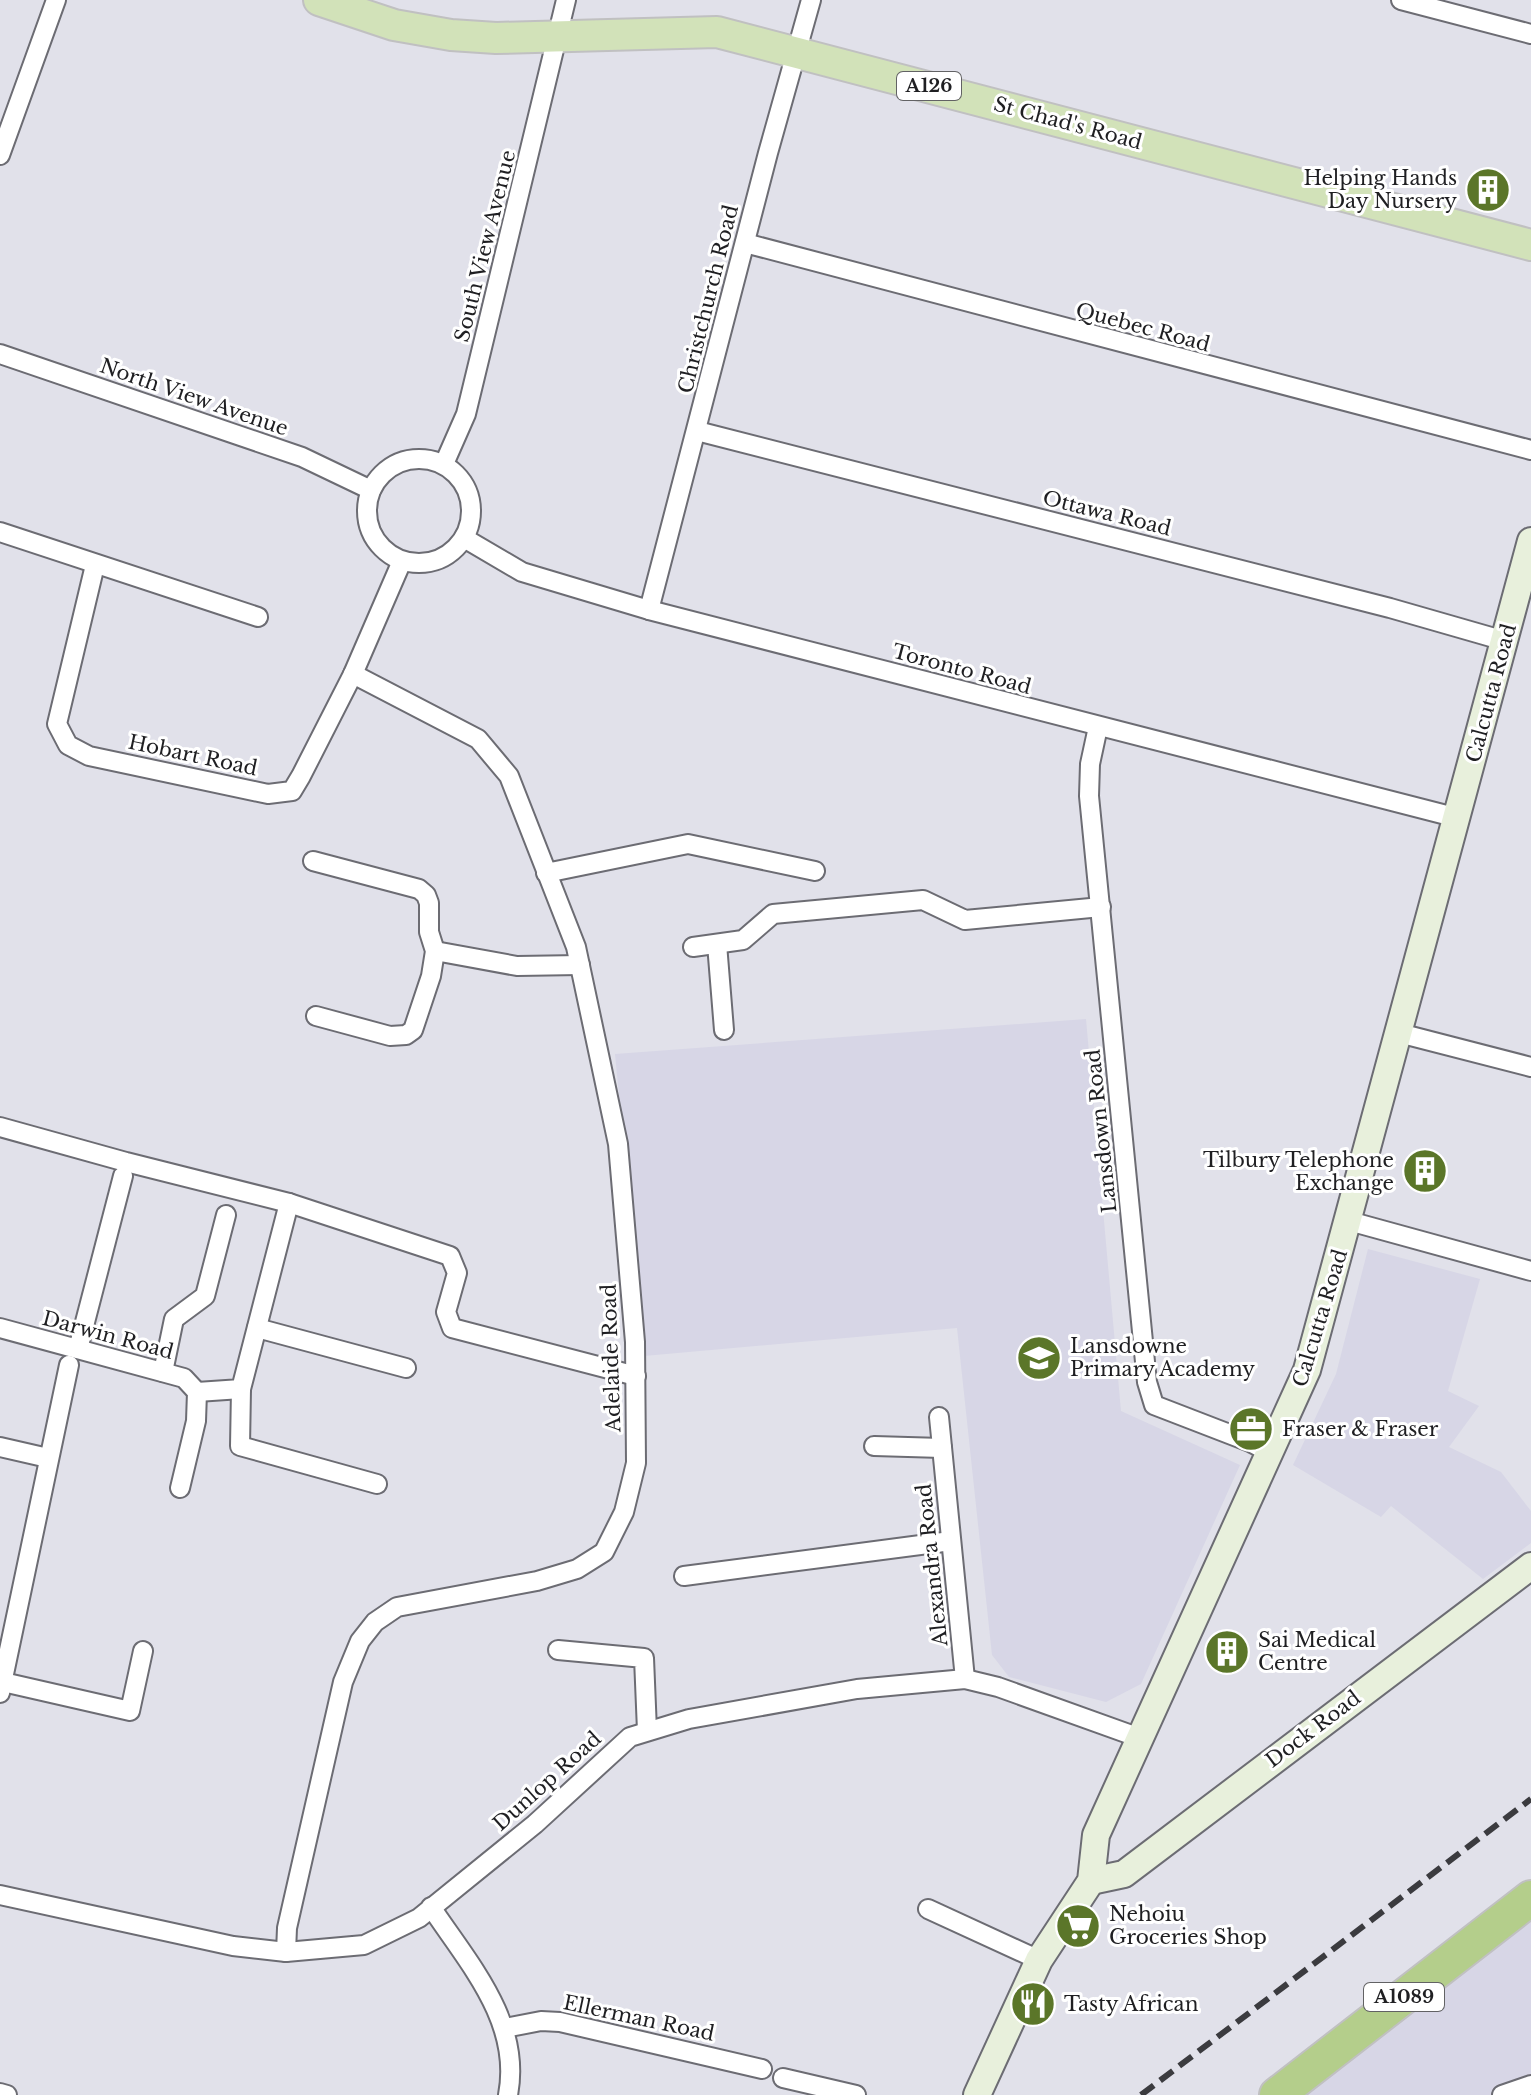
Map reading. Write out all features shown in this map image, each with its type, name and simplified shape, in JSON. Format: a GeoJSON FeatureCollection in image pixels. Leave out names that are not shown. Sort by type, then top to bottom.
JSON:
{"type":"FeatureCollection","features":[{"type":"Feature","properties":{"kind":"highway","name":"A1089"},"geometry":{"type":"LineString","coordinates":[[1277,2095],[1531,1898]]}},
{"type":"Feature","properties":{"kind":"main road","name":"St Chad's Road"},"geometry":{"type":"LineString","coordinates":[[319,0],[394,25],[451,35],[496,38],[717,32],[1531,245]]}},
{"type":"Feature","properties":{"kind":"street"},"geometry":{"type":"LineString","coordinates":[[0,155],[56,0]]}},
{"type":"Feature","properties":{"kind":"street","name":"South View Avenue"},"geometry":{"type":"LineString","coordinates":[[444,464],[466,414],[566,0]]}},
{"type":"Feature","properties":{"kind":"street","name":"Christchurch Road"},"geometry":{"type":"LineString","coordinates":[[649,610],[811,0]]}},
{"type":"Feature","properties":{"kind":"street"},"geometry":{"type":"LineString","coordinates":[[1401,0],[1531,34]]}},
{"type":"Feature","properties":{"kind":"street","name":"Quebec Road"},"geometry":{"type":"LineString","coordinates":[[745,243],[1531,450]]}},
{"type":"Feature","properties":{"kind":"street","name":"North View Avenue"},"geometry":{"type":"LineString","coordinates":[[0,354],[302,457],[371,490]]}},
{"type":"Feature","properties":{"kind":"street","name":"Ottawa Road"},"geometry":{"type":"LineString","coordinates":[[697,431],[1390,608],[1505,641]]}},
{"type":"Feature","properties":{"kind":"street"},"geometry":{"type":"LineString","coordinates":[[413,458],[431,459],[454,471],[466,486],[471,504],[471,521],[464,538],[454,550],[438,560],[429,563],[402,561],[378,544],[369,528],[367,508],[371,490],[382,473],[397,463],[413,458]]}},
{"type":"Feature","properties":{"kind":"street"},"geometry":{"type":"LineString","coordinates":[[0,532],[258,617]]}},
{"type":"Feature","properties":{"kind":"street","name":"Toronto Road"},"geometry":{"type":"LineString","coordinates":[[464,538],[522,572],[649,610],[1458,818]]}},
{"type":"Feature","properties":{"kind":"street","name":"Calcutta Road"},"geometry":{"type":"LineString","coordinates":[[977,2095],[1039,1960],[1091,1881],[1096,1835],[1307,1370],[1531,541]]}},
{"type":"Feature","properties":{"kind":"street","name":"Hobart Road"},"geometry":{"type":"LineString","coordinates":[[95,565],[57,724],[68,745],[89,756],[268,794],[292,791],[353,674],[402,561]]}},
{"type":"Feature","properties":{"kind":"street","name":"Adelaide Road"},"geometry":{"type":"LineString","coordinates":[[286,1952],[287,1928],[343,1682],[360,1641],[375,1622],[397,1607],[537,1581],[577,1569],[604,1552],[624,1512],[636,1463],[635,1342],[618,1144],[576,947],[509,776],[478,739],[353,674]]}},
{"type":"Feature","properties":{"kind":"street","name":"Lansdown Road"},"geometry":{"type":"LineString","coordinates":[[1098,727],[1090,764],[1089,796],[1147,1382],[1154,1405],[1271,1453]]}},
{"type":"Feature","properties":{"kind":"street"},"geometry":{"type":"LineString","coordinates":[[546,873],[688,844],[815,871]]}},
{"type":"Feature","properties":{"kind":"street"},"geometry":{"type":"LineString","coordinates":[[313,861],[419,889],[429,903],[429,932],[435,951],[422,1010],[413,1030],[406,1035],[390,1036],[316,1016]]}},
{"type":"Feature","properties":{"kind":"street"},"geometry":{"type":"LineString","coordinates":[[693,947],[743,940],[773,914],[923,900],[965,920],[1101,907]]}},
{"type":"Feature","properties":{"kind":"street"},"geometry":{"type":"LineString","coordinates":[[717,944],[724,1030]]}},
{"type":"Feature","properties":{"kind":"street"},"geometry":{"type":"LineString","coordinates":[[435,951],[517,966],[580,965]]}},
{"type":"Feature","properties":{"kind":"street"},"geometry":{"type":"LineString","coordinates":[[1399,1033],[1531,1067]]}},
{"type":"Feature","properties":{"kind":"street"},"geometry":{"type":"LineString","coordinates":[[0,1127],[289,1203],[450,1256],[457,1273],[446,1312],[452,1328],[636,1376]]}},
{"type":"Feature","properties":{"kind":"street"},"geometry":{"type":"LineString","coordinates":[[123,1176],[48,1458],[1,1688],[130,1711],[143,1651]]}},
{"type":"Feature","properties":{"kind":"street"},"geometry":{"type":"LineString","coordinates":[[289,1203],[241,1389],[240,1446],[377,1484]]}},
{"type":"Feature","properties":{"kind":"street"},"geometry":{"type":"LineString","coordinates":[[163,1372],[174,1319],[205,1296],[226,1215]]}},
{"type":"Feature","properties":{"kind":"street"},"geometry":{"type":"LineString","coordinates":[[1349,1221],[1531,1271]]}},
{"type":"Feature","properties":{"kind":"street","name":"Darwin Road"},"geometry":{"type":"LineString","coordinates":[[0,1328],[73,1357],[184,1378],[197,1392]]}},
{"type":"Feature","properties":{"kind":"street"},"geometry":{"type":"LineString","coordinates":[[257,1328],[406,1368]]}},
{"type":"Feature","properties":{"kind":"street"},"geometry":{"type":"LineString","coordinates":[[180,1488],[196,1421],[197,1392],[241,1389]]}},
{"type":"Feature","properties":{"kind":"street","name":"Alexandra Road"},"geometry":{"type":"LineString","coordinates":[[939,1417],[965,1679]]}},
{"type":"Feature","properties":{"kind":"street"},"geometry":{"type":"LineString","coordinates":[[874,1446],[942,1448]]}},
{"type":"Feature","properties":{"kind":"street"},"geometry":{"type":"LineString","coordinates":[[0,1447],[48,1458]]}},
{"type":"Feature","properties":{"kind":"street"},"geometry":{"type":"LineString","coordinates":[[684,1576],[951,1541]]}},
{"type":"Feature","properties":{"kind":"street","name":"Dock Road"},"geometry":{"type":"LineString","coordinates":[[1091,1881],[1124,1874],[1531,1566]]}},
{"type":"Feature","properties":{"kind":"street"},"geometry":{"type":"LineString","coordinates":[[558,1650],[644,1658],[647,1731]]}},
{"type":"Feature","properties":{"kind":"street","name":"Dunlop Road"},"geometry":{"type":"LineString","coordinates":[[0,1895],[233,1946],[286,1952],[364,1945],[419,1918],[535,1824],[630,1737],[689,1719],[857,1689],[965,1679],[998,1687],[1140,1738]]}},
{"type":"Feature","properties":{"kind":"street"},"geometry":{"type":"LineString","coordinates":[[431,1907],[492,1997],[505,2028],[512,2074],[508,2095]]}},
{"type":"Feature","properties":{"kind":"street"},"geometry":{"type":"LineString","coordinates":[[928,1909],[1039,1960]]}},
{"type":"Feature","properties":{"kind":"street","name":"Ellerman Road"},"geometry":{"type":"LineString","coordinates":[[505,2028],[541,2021],[560,2022],[762,2069]]}},
{"type":"Feature","properties":{"kind":"street"},"geometry":{"type":"LineString","coordinates":[[783,2078],[856,2095]]}},
{"type":"Feature","properties":{"kind":"street"},"geometry":{"type":"LineString","coordinates":[[1502,2095],[1531,2085]]}},
{"type":"Feature","properties":{"kind":"street"},"geometry":{"type":"LineString","coordinates":[[0,2093],[7,2095]]}},
{"type":"Feature","properties":{"kind":"shaded area","name":"Lansdowne Primary Academy"},"geometry":{"type":"Polygon","coordinates":[[[1086,1019],[1121,1411],[1240,1465],[1141,1684],[1106,1702],[1009,1677],[992,1655],[957,1328],[644,1356],[615,1054],[1086,1019]]]}},
{"type":"Feature","properties":{"kind":"shaded area"},"geometry":{"type":"Polygon","coordinates":[[[1368,1249],[1480,1279],[1448,1391],[1479,1406],[1449,1447],[1501,1472],[1531,1511],[1531,1543],[1483,1579],[1391,1506],[1381,1517],[1293,1465],[1336,1374],[1368,1249]]]}},
{"type":"Feature","properties":{"kind":"shaded area"},"geometry":{"type":"Polygon","coordinates":[[[1531,1922],[1531,2095],[1302,2095],[1409,2012],[1531,1922]]]}},
{"type":"Feature","properties":{"kind":"railway"},"geometry":{"type":"LineString","coordinates":[[1141,2095],[1531,1799]]}},
{"type":"Feature","properties":{"kind":"place","name":"Helping Hands Day Nursery"},"geometry":{"type":"Point","coordinates":[1488,190]}},
{"type":"Feature","properties":{"kind":"place","name":"Tilbury Telephone Exchange"},"geometry":{"type":"Point","coordinates":[1425,1171]}},
{"type":"Feature","properties":{"kind":"place","name":"Lansdowne Primary Academy"},"geometry":{"type":"Point","coordinates":[1039,1358]}},
{"type":"Feature","properties":{"kind":"place","name":"Fraser & Fraser"},"geometry":{"type":"Point","coordinates":[1251,1429]}},
{"type":"Feature","properties":{"kind":"place","name":"Sai Medical Centre"},"geometry":{"type":"Point","coordinates":[1227,1652]}},
{"type":"Feature","properties":{"kind":"place","name":"Nehoiu Groceries Shop"},"geometry":{"type":"Point","coordinates":[1078,1926]}},
{"type":"Feature","properties":{"kind":"place","name":"Tasty African"},"geometry":{"type":"Point","coordinates":[1033,2004]}}]}
